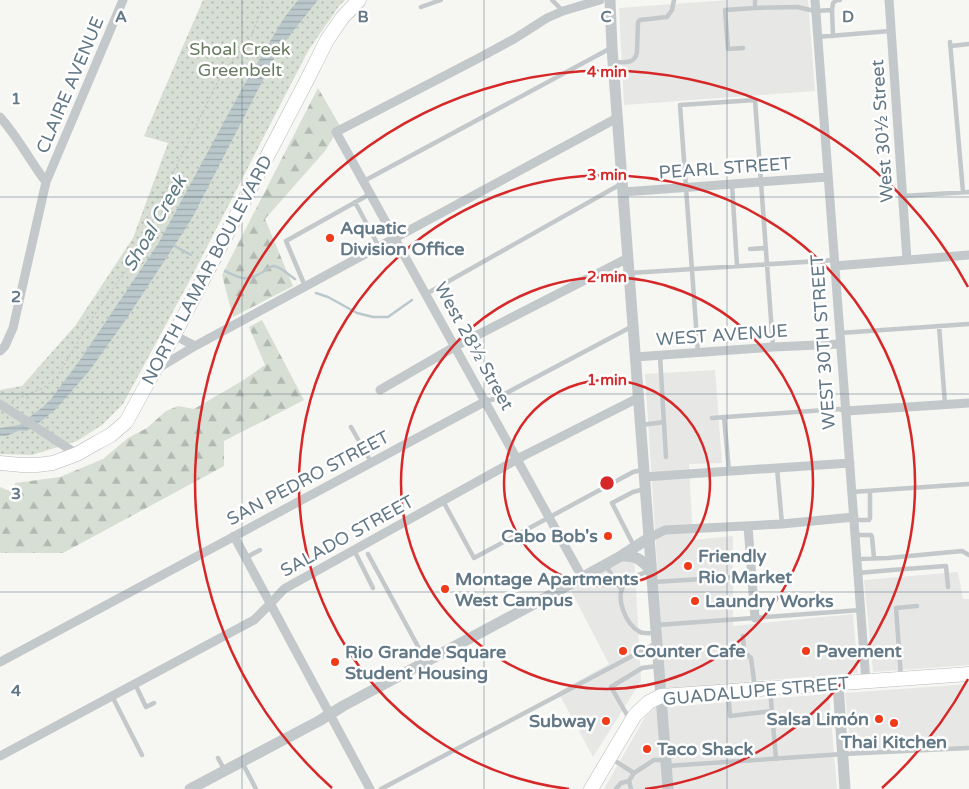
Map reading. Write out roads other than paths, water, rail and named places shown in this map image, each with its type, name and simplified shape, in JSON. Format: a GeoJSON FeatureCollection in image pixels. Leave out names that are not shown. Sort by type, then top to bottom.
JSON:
{"type":"FeatureCollection","features":[{"type":"Feature","properties":{"kind":"main road","name":"NORTH LAMAR BOULEVARD"},"geometry":{"type":"LineString","coordinates":[[0,464],[22,466],[53,463],[77,454],[111,435],[126,422],[174,335],[327,40],[342,18],[359,0]]}},
{"type":"Feature","properties":{"kind":"main road","name":"GUADALUPE STREET"},"geometry":{"type":"LineString","coordinates":[[591,789],[635,715],[642,708],[661,696],[969,674]]}},
{"type":"Feature","properties":{"kind":"street","name":"CLAIRE AVENUE"},"geometry":{"type":"LineString","coordinates":[[0,351],[5,346],[12,328],[46,182],[123,0]]}},
{"type":"Feature","properties":{"kind":"street"},"geometry":{"type":"LineString","coordinates":[[563,10],[576,3],[600,0]]}},
{"type":"Feature","properties":{"kind":"street"},"geometry":{"type":"LineString","coordinates":[[610,0],[617,118],[668,789]]}},
{"type":"Feature","properties":{"kind":"street","name":"WEST 30TH STREET"},"geometry":{"type":"LineString","coordinates":[[814,0],[866,682]]}},
{"type":"Feature","properties":{"kind":"street","name":"West 30½ Street"},"geometry":{"type":"LineString","coordinates":[[889,0],[907,260]]}},
{"type":"Feature","properties":{"kind":"street","name":"West 28½ Street"},"geometry":{"type":"LineString","coordinates":[[563,10],[477,59],[336,132],[582,577]]}},
{"type":"Feature","properties":{"kind":"street"},"geometry":{"type":"LineString","coordinates":[[0,117],[12,131],[32,164],[46,182]]}},
{"type":"Feature","properties":{"kind":"street"},"geometry":{"type":"LineString","coordinates":[[154,370],[304,286],[617,118]]}},
{"type":"Feature","properties":{"kind":"street","name":"PEARL STREET"},"geometry":{"type":"LineString","coordinates":[[623,188],[686,187],[828,177]]}},
{"type":"Feature","properties":{"kind":"street"},"geometry":{"type":"LineString","coordinates":[[835,263],[969,255]]}},
{"type":"Feature","properties":{"kind":"street"},"geometry":{"type":"LineString","coordinates":[[380,390],[456,346],[628,258]]}},
{"type":"Feature","properties":{"kind":"street"},"geometry":{"type":"LineString","coordinates":[[174,335],[195,346]]}},
{"type":"Feature","properties":{"kind":"street","name":"WEST AVENUE"},"geometry":{"type":"LineString","coordinates":[[636,357],[841,344]]}},
{"type":"Feature","properties":{"kind":"street","name":"SALADO STREET"},"geometry":{"type":"LineString","coordinates":[[0,756],[254,620],[284,589],[518,460],[638,398]]}},
{"type":"Feature","properties":{"kind":"street","name":"SAN PEDRO STREET"},"geometry":{"type":"LineString","coordinates":[[1,658],[486,401]]}},
{"type":"Feature","properties":{"kind":"street"},"geometry":{"type":"LineString","coordinates":[[846,411],[969,403]]}},
{"type":"Feature","properties":{"kind":"street"},"geometry":{"type":"LineString","coordinates":[[4,404],[77,454]]}},
{"type":"Feature","properties":{"kind":"street"},"geometry":{"type":"LineString","coordinates":[[644,478],[850,462]]}},
{"type":"Feature","properties":{"kind":"street"},"geometry":{"type":"LineString","coordinates":[[190,789],[534,604],[665,530],[854,519]]}},
{"type":"Feature","properties":{"kind":"street"},"geometry":{"type":"LineString","coordinates":[[748,526],[755,618]]}},
{"type":"Feature","properties":{"kind":"street"},"geometry":{"type":"LineString","coordinates":[[234,536],[370,789]]}},
{"type":"Feature","properties":{"kind":"street"},"geometry":{"type":"LineString","coordinates":[[622,556],[630,555],[636,557],[651,570]]}},
{"type":"Feature","properties":{"kind":"street"},"geometry":{"type":"LineString","coordinates":[[838,684],[845,789]]}},
{"type":"Feature","properties":{"kind":"lane"},"geometry":{"type":"LineString","coordinates":[[421,7],[441,0]]}},
{"type":"Feature","properties":{"kind":"lane"},"geometry":{"type":"LineString","coordinates":[[552,0],[563,10]]}},
{"type":"Feature","properties":{"kind":"lane"},"geometry":{"type":"LineString","coordinates":[[613,62],[630,62],[634,60],[637,52],[638,22],[640,20],[667,17],[672,10],[674,0]]}},
{"type":"Feature","properties":{"kind":"lane"},"geometry":{"type":"LineString","coordinates":[[755,0],[755,8]]}},
{"type":"Feature","properties":{"kind":"lane"},"geometry":{"type":"LineString","coordinates":[[833,36],[832,3],[840,0]]}},
{"type":"Feature","properties":{"kind":"lane"},"geometry":{"type":"LineString","coordinates":[[743,48],[728,49],[725,10],[797,7],[815,11],[832,10]]}},
{"type":"Feature","properties":{"kind":"lane"},"geometry":{"type":"LineString","coordinates":[[817,37],[890,31]]}},
{"type":"Feature","properties":{"kind":"lane"},"geometry":{"type":"LineString","coordinates":[[963,192],[950,44],[969,44]]}},
{"type":"Feature","properties":{"kind":"lane"},"geometry":{"type":"LineString","coordinates":[[364,182],[612,48]]}},
{"type":"Feature","properties":{"kind":"lane"},"geometry":{"type":"LineString","coordinates":[[698,352],[680,105],[755,100],[773,348]]}},
{"type":"Feature","properties":{"kind":"lane"},"geometry":{"type":"LineString","coordinates":[[732,184],[737,266]]}},
{"type":"Feature","properties":{"kind":"lane"},"geometry":{"type":"LineString","coordinates":[[426,294],[623,188]]}},
{"type":"Feature","properties":{"kind":"lane"},"geometry":{"type":"LineString","coordinates":[[903,196],[969,192]]}},
{"type":"Feature","properties":{"kind":"lane"},"geometry":{"type":"LineString","coordinates":[[304,286],[286,241],[370,194]]}},
{"type":"Feature","properties":{"kind":"lane"},"geometry":{"type":"LineString","coordinates":[[355,202],[379,247]]}},
{"type":"Feature","properties":{"kind":"lane"},"geometry":{"type":"LineString","coordinates":[[750,249],[766,248]]}},
{"type":"Feature","properties":{"kind":"lane"},"geometry":{"type":"LineString","coordinates":[[629,273],[737,266],[835,263]]}},
{"type":"Feature","properties":{"kind":"lane"},"geometry":{"type":"LineString","coordinates":[[840,333],[969,324]]}},
{"type":"Feature","properties":{"kind":"lane","name":"SAN PEDRO STREET"},"geometry":{"type":"LineString","coordinates":[[486,401],[495,399],[633,326]]}},
{"type":"Feature","properties":{"kind":"lane"},"geometry":{"type":"LineString","coordinates":[[939,326],[945,404]]}},
{"type":"Feature","properties":{"kind":"lane"},"geometry":{"type":"LineString","coordinates":[[660,356],[666,457]]}},
{"type":"Feature","properties":{"kind":"lane"},"geometry":{"type":"LineString","coordinates":[[712,418],[839,409],[846,411]]}},
{"type":"Feature","properties":{"kind":"lane"},"geometry":{"type":"LineString","coordinates":[[724,417],[729,471]]}},
{"type":"Feature","properties":{"kind":"lane"},"geometry":{"type":"LineString","coordinates":[[640,426],[664,422]]}},
{"type":"Feature","properties":{"kind":"lane"},"geometry":{"type":"LineString","coordinates":[[351,427],[371,462]]}},
{"type":"Feature","properties":{"kind":"lane"},"geometry":{"type":"LineString","coordinates":[[777,468],[782,524]]}},
{"type":"Feature","properties":{"kind":"lane"},"geometry":{"type":"LineString","coordinates":[[444,501],[474,558],[633,472],[644,478],[633,492],[612,503],[634,548]]}},
{"type":"Feature","properties":{"kind":"lane"},"geometry":{"type":"LineString","coordinates":[[852,492],[969,484]]}},
{"type":"Feature","properties":{"kind":"lane"},"geometry":{"type":"LineString","coordinates":[[854,519],[869,520],[870,491]]}},
{"type":"Feature","properties":{"kind":"lane"},"geometry":{"type":"LineString","coordinates":[[855,535],[868,535],[872,537],[874,558]]}},
{"type":"Feature","properties":{"kind":"lane"},"geometry":{"type":"LineString","coordinates":[[245,558],[260,550]]}},
{"type":"Feature","properties":{"kind":"lane"},"geometry":{"type":"LineString","coordinates":[[354,550],[373,588]]}},
{"type":"Feature","properties":{"kind":"lane"},"geometry":{"type":"LineString","coordinates":[[857,559],[962,552],[969,555]]}},
{"type":"Feature","properties":{"kind":"lane"},"geometry":{"type":"LineString","coordinates":[[368,554],[422,652]]}},
{"type":"Feature","properties":{"kind":"lane"},"geometry":{"type":"LineString","coordinates":[[605,564],[622,590]]}},
{"type":"Feature","properties":{"kind":"lane"},"geometry":{"type":"LineString","coordinates":[[858,573],[946,566],[948,587]]}},
{"type":"Feature","properties":{"kind":"lane"},"geometry":{"type":"LineString","coordinates":[[651,570],[630,579],[624,584],[621,598],[623,609],[631,624],[644,633],[656,634],[755,618],[861,610]]}},
{"type":"Feature","properties":{"kind":"lane"},"geometry":{"type":"LineString","coordinates":[[652,582],[752,576]]}},
{"type":"Feature","properties":{"kind":"lane"},"geometry":{"type":"LineString","coordinates":[[902,679],[896,608],[917,606]]}},
{"type":"Feature","properties":{"kind":"lane"},"geometry":{"type":"LineString","coordinates":[[381,789],[656,634]]}},
{"type":"Feature","properties":{"kind":"lane"},"geometry":{"type":"LineString","coordinates":[[743,636],[744,652],[751,658],[756,689]]}},
{"type":"Feature","properties":{"kind":"lane"},"geometry":{"type":"LineString","coordinates":[[631,722],[611,687],[642,668],[658,666]]}},
{"type":"Feature","properties":{"kind":"lane"},"geometry":{"type":"LineString","coordinates":[[134,684],[146,707],[154,703]]}},
{"type":"Feature","properties":{"kind":"lane"},"geometry":{"type":"LineString","coordinates":[[770,688],[776,759]]}},
{"type":"Feature","properties":{"kind":"lane"},"geometry":{"type":"LineString","coordinates":[[728,691],[730,716],[772,711]]}},
{"type":"Feature","properties":{"kind":"lane"},"geometry":{"type":"LineString","coordinates":[[112,696],[142,755]]}},
{"type":"Feature","properties":{"kind":"lane"},"geometry":{"type":"LineString","coordinates":[[631,789],[629,781],[634,773],[654,760],[666,763],[776,759],[968,748]]}},
{"type":"Feature","properties":{"kind":"lane"},"geometry":{"type":"LineString","coordinates":[[218,758],[225,771]]}},
{"type":"Feature","properties":{"kind":"lane"},"geometry":{"type":"LineString","coordinates":[[610,758],[634,773]]}},
{"type":"Feature","properties":{"kind":"lane"},"geometry":{"type":"LineString","coordinates":[[242,762],[256,789]]}},
{"type":"Feature","properties":{"kind":"lane"},"geometry":{"type":"LineString","coordinates":[[616,789],[620,782],[629,781]]}},
{"type":"Feature","properties":{"kind":"waterway"},"geometry":{"type":"LineString","coordinates":[[173,245],[191,255]]}},
{"type":"Feature","properties":{"kind":"waterway"},"geometry":{"type":"LineString","coordinates":[[225,271],[248,278],[274,266],[282,269],[295,279]]}},
{"type":"Feature","properties":{"kind":"waterway"},"geometry":{"type":"LineString","coordinates":[[316,293],[328,297],[357,313],[373,317],[388,317],[412,300]]}},
{"type":"Feature","properties":{"kind":"place","name":"Aquatic Division Office"},"geometry":{"type":"Point","coordinates":[330,238]}},
{"type":"Feature","properties":{"kind":"place","name":"Cabo Bob's"},"geometry":{"type":"Point","coordinates":[608,536]}},
{"type":"Feature","properties":{"kind":"place","name":"Friendly Rio Market"},"geometry":{"type":"Point","coordinates":[688,566]}},
{"type":"Feature","properties":{"kind":"place","name":"Montage Apartments West Campus"},"geometry":{"type":"Point","coordinates":[445,589]}},
{"type":"Feature","properties":{"kind":"place","name":"Laundry Works"},"geometry":{"type":"Point","coordinates":[695,601]}},
{"type":"Feature","properties":{"kind":"place","name":"Counter Cafe"},"geometry":{"type":"Point","coordinates":[623,651]}},
{"type":"Feature","properties":{"kind":"place","name":"Pavement"},"geometry":{"type":"Point","coordinates":[806,651]}},
{"type":"Feature","properties":{"kind":"place","name":"Rio Grande Square Student Housing"},"geometry":{"type":"Point","coordinates":[335,662]}},
{"type":"Feature","properties":{"kind":"place","name":"Salsa Limón"},"geometry":{"type":"Point","coordinates":[879,719]}},
{"type":"Feature","properties":{"kind":"place","name":"Subway"},"geometry":{"type":"Point","coordinates":[606,721]}},
{"type":"Feature","properties":{"kind":"place","name":"Thai Kitchen"},"geometry":{"type":"Point","coordinates":[894,723]}},
{"type":"Feature","properties":{"kind":"place","name":"Taco Shack"},"geometry":{"type":"Point","coordinates":[647,749]}},
{"type":"Feature","properties":{"kind":"park label","name":"Shoal Creek Greenbelt"},"geometry":{"type":"Point","coordinates":[240,59]}},
{"type":"Feature","properties":{"kind":"water label","name":"Shoal Creek"},"geometry":{"type":"Point","coordinates":[154,223]}}]}
